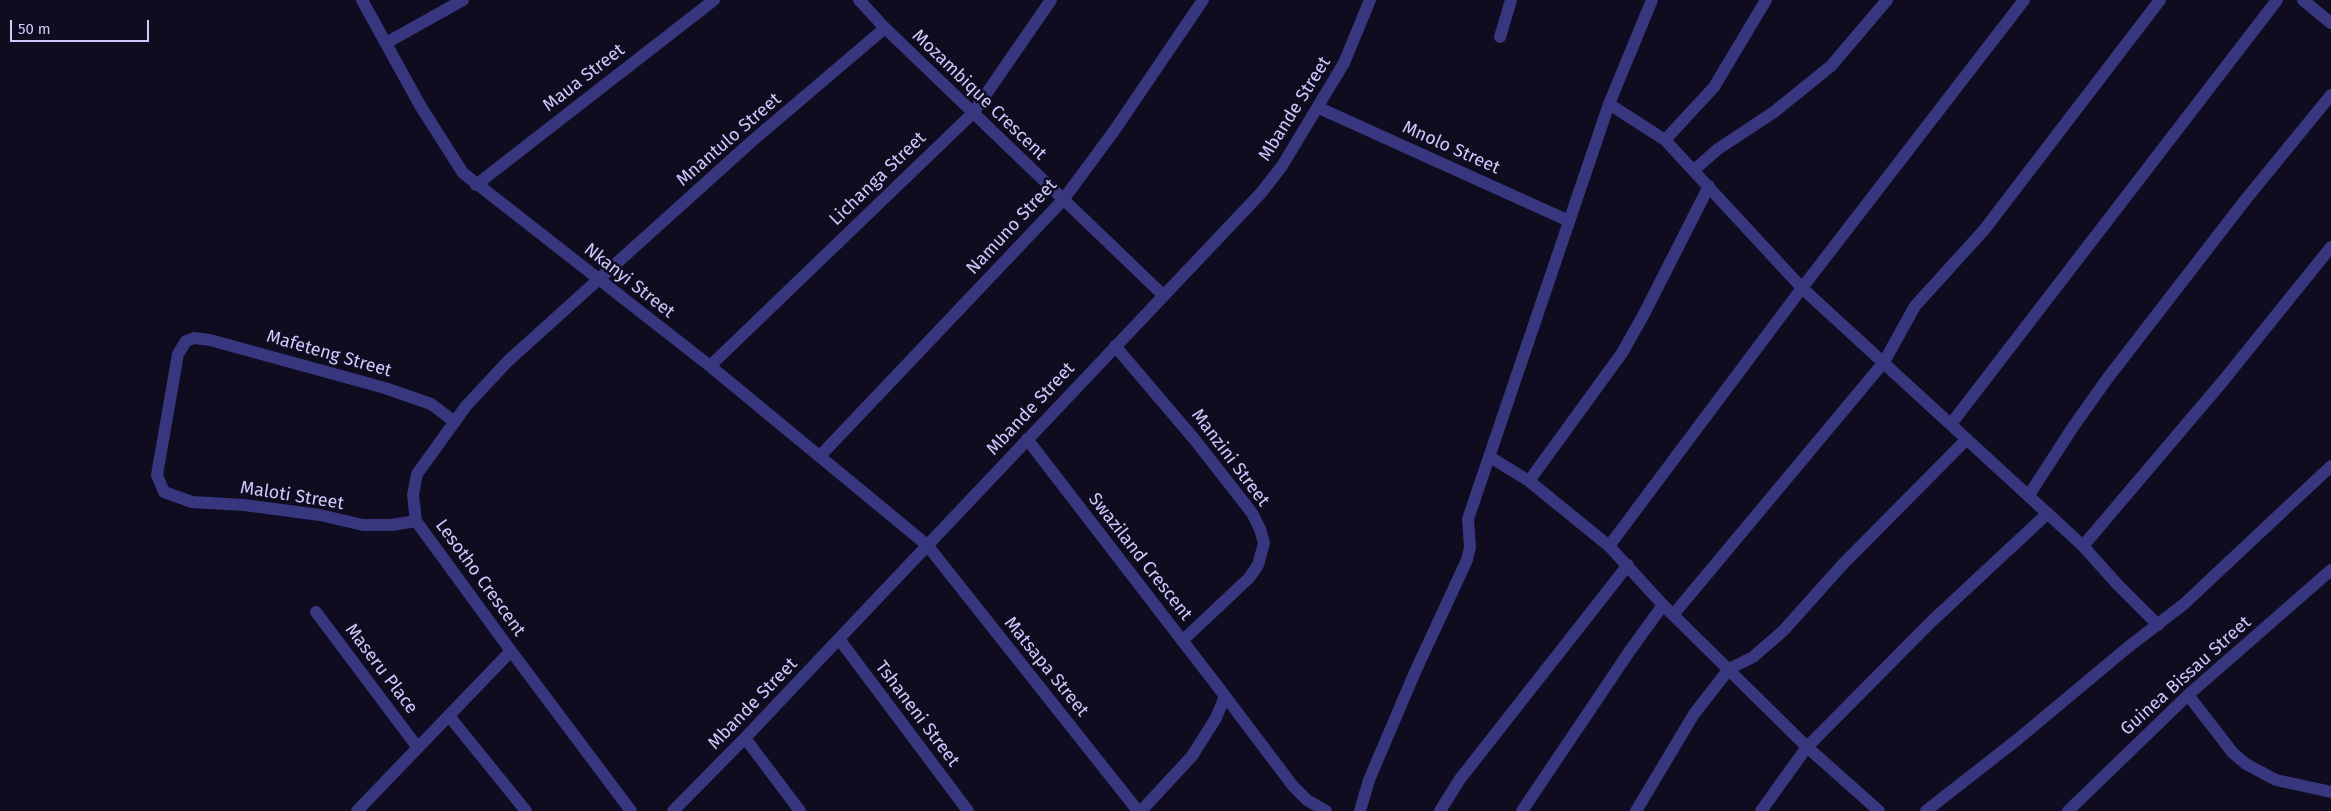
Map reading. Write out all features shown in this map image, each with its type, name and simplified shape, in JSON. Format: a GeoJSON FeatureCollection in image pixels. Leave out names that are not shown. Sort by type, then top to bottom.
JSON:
{"type":"FeatureCollection","features":[{"type":"Feature","properties":{"kind":"street","name":"Nkanyi Street"},"geometry":{"type":"LineString","coordinates":[[362,0],[453,160],[476,185],[710,366],[927,545]]}},
{"type":"Feature","properties":{"kind":"street"},"geometry":{"type":"LineString","coordinates":[[386,43],[463,0]]}},
{"type":"Feature","properties":{"kind":"street","name":"Maua Street"},"geometry":{"type":"LineString","coordinates":[[476,185],[714,0]]}},
{"type":"Feature","properties":{"kind":"street","name":"Mozambique Crescent"},"geometry":{"type":"LineString","coordinates":[[859,0],[885,28],[1163,295]]}},
{"type":"Feature","properties":{"kind":"street","name":"Lichanga Street"},"geometry":{"type":"LineString","coordinates":[[710,366],[973,113],[1051,0]]}},
{"type":"Feature","properties":{"kind":"street","name":"Namuno Street"},"geometry":{"type":"LineString","coordinates":[[820,456],[1063,200],[1114,131],[1203,0]]}},
{"type":"Feature","properties":{"kind":"street","name":"Mbande Street"},"geometry":{"type":"LineString","coordinates":[[672,811],[745,738],[1261,193],[1282,166],[1319,108],[1344,63],[1370,0]]}},
{"type":"Feature","properties":{"kind":"street"},"geometry":{"type":"LineString","coordinates":[[1500,37],[1511,0]]}},
{"type":"Feature","properties":{"kind":"street"},"geometry":{"type":"LineString","coordinates":[[1360,811],[1369,780],[1415,672],[1467,560],[1470,546],[1468,518],[1609,104],[1652,0]]}},
{"type":"Feature","properties":{"kind":"street"},"geometry":{"type":"LineString","coordinates":[[1665,140],[1714,87],[1766,0]]}},
{"type":"Feature","properties":{"kind":"street"},"geometry":{"type":"LineString","coordinates":[[1694,170],[1718,149],[1774,112],[1831,66],[1887,0]]}},
{"type":"Feature","properties":{"kind":"street"},"geometry":{"type":"LineString","coordinates":[[1609,546],[1802,288],[2024,0]]}},
{"type":"Feature","properties":{"kind":"street"},"geometry":{"type":"LineString","coordinates":[[1673,615],[1884,362],[1915,306],[1984,230],[2160,0]]}},
{"type":"Feature","properties":{"kind":"street"},"geometry":{"type":"LineString","coordinates":[[1951,424],[2277,0]]}},
{"type":"Feature","properties":{"kind":"street"},"geometry":{"type":"LineString","coordinates":[[2303,0],[2331,23]]}},
{"type":"Feature","properties":{"kind":"street","name":"Mnantulo Street"},"geometry":{"type":"LineString","coordinates":[[598,280],[751,142],[885,28]]}},
{"type":"Feature","properties":{"kind":"street"},"geometry":{"type":"LineString","coordinates":[[2029,495],[2106,379],[2246,199],[2331,95]]}},
{"type":"Feature","properties":{"kind":"street"},"geometry":{"type":"LineString","coordinates":[[1609,104],[1665,140],[1802,288],[2083,546],[2117,584],[2158,625]]}},
{"type":"Feature","properties":{"kind":"street","name":"Mnolo Street"},"geometry":{"type":"LineString","coordinates":[[1319,108],[1569,221]]}},
{"type":"Feature","properties":{"kind":"street"},"geometry":{"type":"LineString","coordinates":[[1529,481],[1622,353],[1644,314],[1708,186]]}},
{"type":"Feature","properties":{"kind":"street"},"geometry":{"type":"LineString","coordinates":[[2083,546],[2223,381],[2331,247]]}},
{"type":"Feature","properties":{"kind":"street","name":"Lesotho Crescent"},"geometry":{"type":"LineString","coordinates":[[598,280],[508,360],[466,406],[418,474],[413,495],[416,521],[510,651],[631,811]]}},
{"type":"Feature","properties":{"kind":"street","name":"Mafeteng Street"},"geometry":{"type":"LineString","coordinates":[[164,492],[157,474],[178,354],[186,341],[194,338],[210,340],[385,388],[431,404],[455,422]]}},
{"type":"Feature","properties":{"kind":"street","name":"Manzini Street"},"geometry":{"type":"LineString","coordinates":[[1115,346],[1196,440],[1252,513],[1264,543],[1258,565],[1248,578],[1182,641]]}},
{"type":"Feature","properties":{"kind":"street","name":"Swaziland Crescent"},"geometry":{"type":"LineString","coordinates":[[1027,439],[1293,786],[1307,800],[1326,811]]}},
{"type":"Feature","properties":{"kind":"street"},"geometry":{"type":"LineString","coordinates":[[1636,811],[1694,714],[1729,670],[1753,657],[1783,631],[1844,564],[1967,440]]}},
{"type":"Feature","properties":{"kind":"street"},"geometry":{"type":"LineString","coordinates":[[1490,457],[1529,481],[1609,546],[1663,605],[1807,747],[1879,811]]}},
{"type":"Feature","properties":{"kind":"street"},"geometry":{"type":"LineString","coordinates":[[1926,811],[2184,604],[2331,466]]}},
{"type":"Feature","properties":{"kind":"street","name":"Maloti Street"},"geometry":{"type":"LineString","coordinates":[[164,492],[192,502],[254,506],[320,515],[362,525],[416,521]]}},
{"type":"Feature","properties":{"kind":"street"},"geometry":{"type":"LineString","coordinates":[[1761,811],[1807,747],[1932,621],[2048,513]]}},
{"type":"Feature","properties":{"kind":"street","name":"Matsapa Street"},"geometry":{"type":"LineString","coordinates":[[927,545],[1140,811]]}},
{"type":"Feature","properties":{"kind":"street"},"geometry":{"type":"LineString","coordinates":[[1440,811],[1460,779],[1628,565]]}},
{"type":"Feature","properties":{"kind":"street","name":"Guinea Bissau Street"},"geometry":{"type":"LineString","coordinates":[[2068,811],[2188,695],[2331,570]]}},
{"type":"Feature","properties":{"kind":"street"},"geometry":{"type":"LineString","coordinates":[[1522,811],[1628,652],[1663,605]]}},
{"type":"Feature","properties":{"kind":"street","name":"Maseru Place"},"geometry":{"type":"LineString","coordinates":[[316,612],[418,748]]}},
{"type":"Feature","properties":{"kind":"street","name":"Tshaneni Street"},"geometry":{"type":"LineString","coordinates":[[839,639],[968,811]]}},
{"type":"Feature","properties":{"kind":"street"},"geometry":{"type":"LineString","coordinates":[[357,811],[510,651]]}},
{"type":"Feature","properties":{"kind":"street"},"geometry":{"type":"LineString","coordinates":[[2188,695],[2246,764],[2276,780],[2331,792]]}},
{"type":"Feature","properties":{"kind":"street"},"geometry":{"type":"LineString","coordinates":[[1140,811],[1192,756],[1216,718],[1225,696]]}},
{"type":"Feature","properties":{"kind":"street"},"geometry":{"type":"LineString","coordinates":[[449,716],[526,811]]}},
{"type":"Feature","properties":{"kind":"street"},"geometry":{"type":"LineString","coordinates":[[745,738],[800,811]]}}]}
